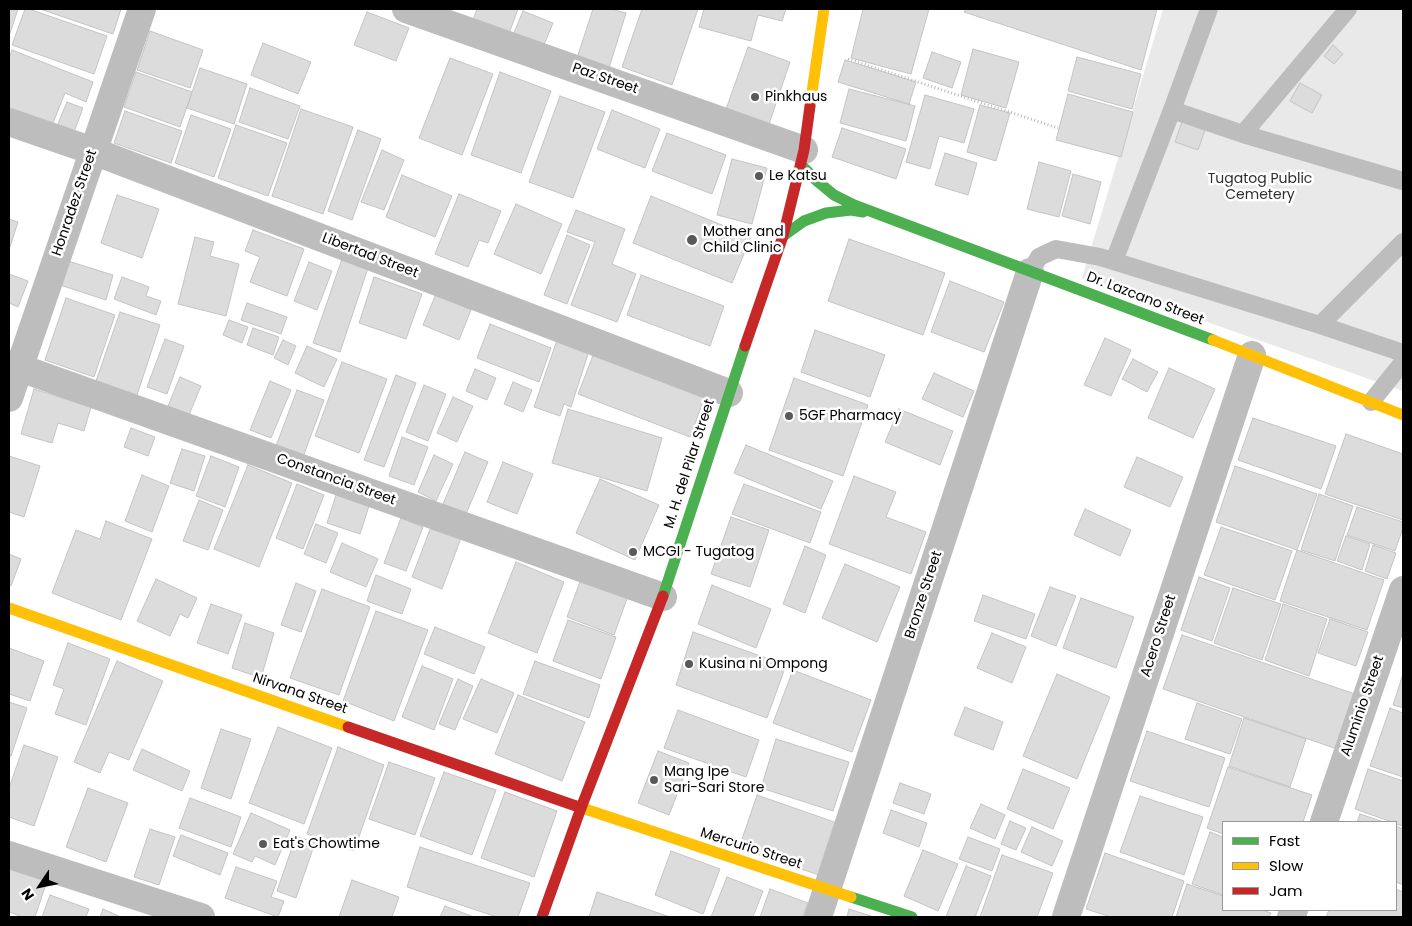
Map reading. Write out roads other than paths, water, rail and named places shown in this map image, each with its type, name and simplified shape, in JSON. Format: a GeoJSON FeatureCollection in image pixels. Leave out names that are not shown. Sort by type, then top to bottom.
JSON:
{"type":"FeatureCollection","features":[{"type":"Feature","properties":{"kind":"street","name":"Honradez Street"},"geometry":{"type":"LineString","coordinates":[[9,398],[14,366],[93,151],[142,9]]}},
{"type":"Feature","properties":{"kind":"street","name":"Paz Street"},"geometry":{"type":"LineString","coordinates":[[406,9],[803,157]]}},
{"type":"Feature","properties":{"kind":"street","name":"M. H. del Pilar Street"},"geometry":{"type":"LineString","coordinates":[[542,917],[581,808],[663,597],[729,393],[783,236],[803,157],[824,9]]}},
{"type":"Feature","properties":{"kind":"street","name":"Libertad Street"},"geometry":{"type":"LineString","coordinates":[[9,122],[93,151],[729,393]]}},
{"type":"Feature","properties":{"kind":"street","name":"Dr. Lazcano Street"},"geometry":{"type":"LineString","coordinates":[[803,157],[817,181],[834,195],[854,205],[1252,355],[1403,415]]}},
{"type":"Feature","properties":{"kind":"street","name":"Dr. Lazcano Street"},"geometry":{"type":"LineString","coordinates":[[783,236],[804,221],[826,213],[851,210],[876,213]]}},
{"type":"Feature","properties":{"kind":"street","name":"Bronze Street"},"geometry":{"type":"LineString","coordinates":[[818,917],[1030,272]]}},
{"type":"Feature","properties":{"kind":"street","name":"Acero Street"},"geometry":{"type":"LineString","coordinates":[[1066,917],[1252,355]]}},
{"type":"Feature","properties":{"kind":"street","name":"Constancia Street"},"geometry":{"type":"LineString","coordinates":[[14,366],[663,597]]}},
{"type":"Feature","properties":{"kind":"street","name":"Aluminio Street"},"geometry":{"type":"LineString","coordinates":[[1324,821],[1403,590]]}},
{"type":"Feature","properties":{"kind":"street","name":"Nirvana Street"},"geometry":{"type":"LineString","coordinates":[[9,608],[581,808]]}},
{"type":"Feature","properties":{"kind":"street","name":"Mercurio Street"},"geometry":{"type":"LineString","coordinates":[[581,808],[912,917]]}},
{"type":"Feature","properties":{"kind":"street"},"geometry":{"type":"LineString","coordinates":[[9,855],[201,917]]}},
{"type":"Feature","properties":{"kind":"lane"},"geometry":{"type":"LineString","coordinates":[[1114,261],[1210,9]]}},
{"type":"Feature","properties":{"kind":"lane"},"geometry":{"type":"LineString","coordinates":[[1244,134],[1348,9]]}},
{"type":"Feature","properties":{"kind":"lane"},"geometry":{"type":"LineString","coordinates":[[1172,110],[1244,134],[1403,181]]}},
{"type":"Feature","properties":{"kind":"lane"},"geometry":{"type":"LineString","coordinates":[[1320,325],[1403,242]]}},
{"type":"Feature","properties":{"kind":"lane"},"geometry":{"type":"LineString","coordinates":[[1030,272],[1038,257],[1056,249],[1100,257],[1320,325],[1403,353]]}},
{"type":"Feature","properties":{"kind":"lane"},"geometry":{"type":"LineString","coordinates":[[1371,402],[1403,362]]}},
{"type":"Feature","properties":{"kind":"place","name":"Pinkhaus"},"geometry":{"type":"Point","coordinates":[755,97]}},
{"type":"Feature","properties":{"kind":"place","name":"Le Katsu"},"geometry":{"type":"Point","coordinates":[759,176]}},
{"type":"Feature","properties":{"kind":"place","name":"Mother and Child Clinic"},"geometry":{"type":"Point","coordinates":[692,240]}},
{"type":"Feature","properties":{"kind":"place","name":"5GF Pharmacy"},"geometry":{"type":"Point","coordinates":[789,416]}},
{"type":"Feature","properties":{"kind":"place","name":"MCGI - Tugatog"},"geometry":{"type":"Point","coordinates":[633,552]}},
{"type":"Feature","properties":{"kind":"place","name":"Kusina ni Ompong"},"geometry":{"type":"Point","coordinates":[689,664]}},
{"type":"Feature","properties":{"kind":"place","name":"Mang Ipe Sari-Sari Store"},"geometry":{"type":"Point","coordinates":[654,780]}},
{"type":"Feature","properties":{"kind":"place","name":"Eat's Chowtime"},"geometry":{"type":"Point","coordinates":[263,844]}},
{"type":"Feature","properties":{"kind":"park label","name":"Tugatog Public Cemetery"},"geometry":{"type":"Point","coordinates":[1260,187]}}]}
